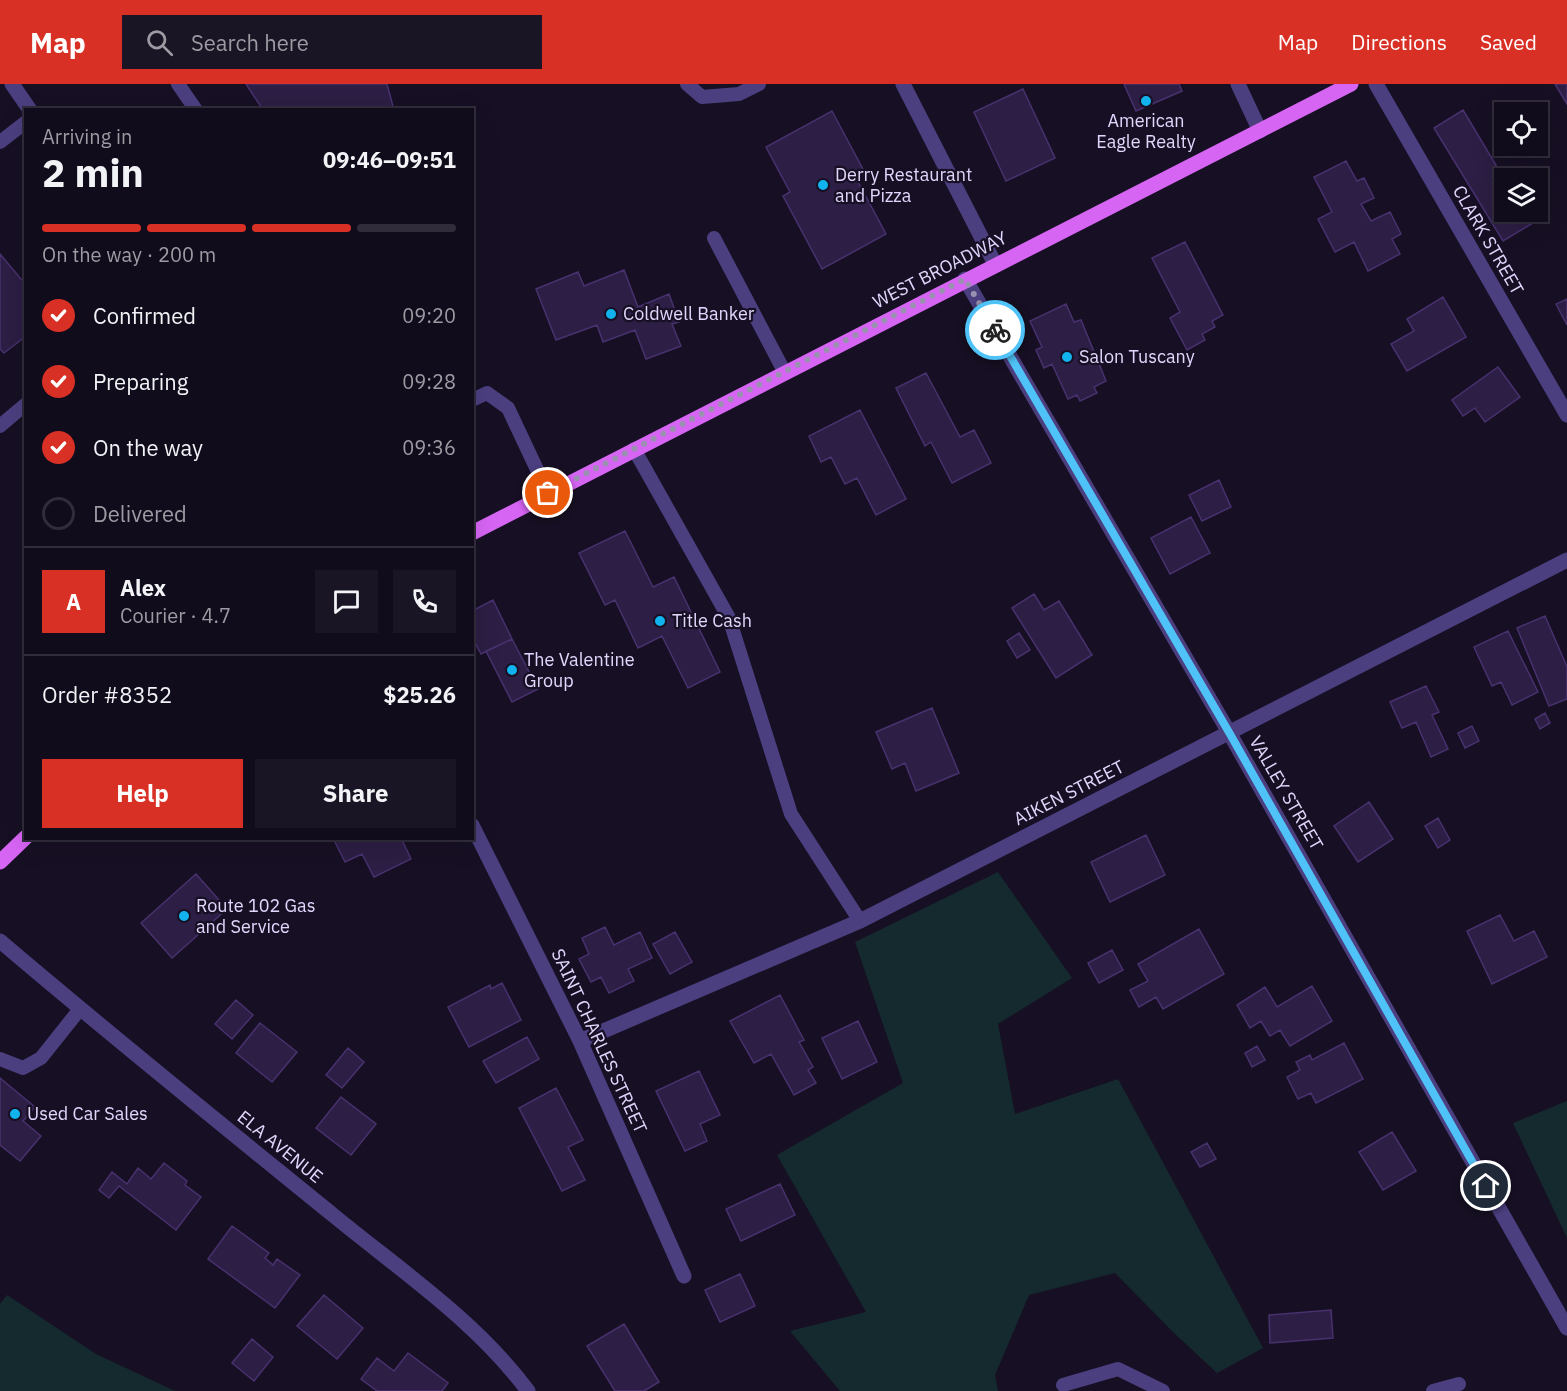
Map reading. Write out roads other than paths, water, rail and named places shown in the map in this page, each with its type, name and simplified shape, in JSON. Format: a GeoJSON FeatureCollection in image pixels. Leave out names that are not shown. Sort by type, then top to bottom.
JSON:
{"type":"FeatureCollection","features":[{"type":"Feature","properties":{"kind":"main road","name":"WEST BROADWAY"},"geometry":{"type":"LineString","coordinates":[[474,532],[965,279],[1351,84]]}},
{"type":"Feature","properties":{"kind":"main road"},"geometry":{"type":"LineString","coordinates":[[0,862],[24,839]]}},
{"type":"Feature","properties":{"kind":"street"},"geometry":{"type":"LineString","coordinates":[[12,84],[29,108]]}},
{"type":"Feature","properties":{"kind":"street"},"geometry":{"type":"LineString","coordinates":[[903,84],[995,264]]}},
{"type":"Feature","properties":{"kind":"street"},"geometry":{"type":"LineString","coordinates":[[1238,84],[1260,131]]}},
{"type":"Feature","properties":{"kind":"street","name":"CLARK STREET"},"geometry":{"type":"LineString","coordinates":[[1376,84],[1567,415]]}},
{"type":"Feature","properties":{"kind":"street","name":"VALLEY STREET"},"geometry":{"type":"LineString","coordinates":[[965,279],[1230,734],[1567,1328]]}},
{"type":"Feature","properties":{"kind":"street","name":"AIKEN STREET"},"geometry":{"type":"LineString","coordinates":[[580,1041],[860,921],[1567,560]]}},
{"type":"Feature","properties":{"kind":"street","name":"SAINT CHARLES STREET"},"geometry":{"type":"LineString","coordinates":[[474,829],[580,1041],[684,1276]]}},
{"type":"Feature","properties":{"kind":"street","name":"ELA AVENUE"},"geometry":{"type":"LineString","coordinates":[[0,941],[80,1010],[439,1301],[501,1356],[528,1391]]}},
{"type":"Feature","properties":{"kind":"lane"},"geometry":{"type":"LineString","coordinates":[[178,84],[195,108]]}},
{"type":"Feature","properties":{"kind":"lane"},"geometry":{"type":"LineString","coordinates":[[687,84],[702,97],[739,94],[759,84]]}},
{"type":"Feature","properties":{"kind":"lane"},"geometry":{"type":"LineString","coordinates":[[0,142],[24,124]]}},
{"type":"Feature","properties":{"kind":"lane"},"geometry":{"type":"LineString","coordinates":[[714,238],[784,372]]}},
{"type":"Feature","properties":{"kind":"lane"},"geometry":{"type":"LineString","coordinates":[[474,399],[487,393],[508,408],[548,493]]}},
{"type":"Feature","properties":{"kind":"lane"},"geometry":{"type":"LineString","coordinates":[[0,426],[24,406]]}},
{"type":"Feature","properties":{"kind":"lane"},"geometry":{"type":"LineString","coordinates":[[634,449],[729,618],[791,814],[860,921]]}},
{"type":"Feature","properties":{"kind":"lane"},"geometry":{"type":"LineString","coordinates":[[0,1059],[23,1068],[41,1058],[80,1010]]}},
{"type":"Feature","properties":{"kind":"lane"},"geometry":{"type":"LineString","coordinates":[[1063,1385],[1118,1369],[1163,1391]]}},
{"type":"Feature","properties":{"kind":"lane"},"geometry":{"type":"LineString","coordinates":[[1433,1391],[1459,1384]]}},
{"type":"Feature","properties":{"kind":"place","name":"American Eagle Realty"},"geometry":{"type":"Point","coordinates":[1146,101]}},
{"type":"Feature","properties":{"kind":"place","name":"Derry Restaurant and Pizza"},"geometry":{"type":"Point","coordinates":[823,185]}},
{"type":"Feature","properties":{"kind":"place","name":"Coldwell Banker"},"geometry":{"type":"Point","coordinates":[611,314]}},
{"type":"Feature","properties":{"kind":"place","name":"Salon Tuscany"},"geometry":{"type":"Point","coordinates":[1067,357]}},
{"type":"Feature","properties":{"kind":"place","name":"Title Cash"},"geometry":{"type":"Point","coordinates":[660,621]}},
{"type":"Feature","properties":{"kind":"place","name":"The Valentine Group"},"geometry":{"type":"Point","coordinates":[512,670]}},
{"type":"Feature","properties":{"kind":"place","name":"Route 102 Gas and Service"},"geometry":{"type":"Point","coordinates":[184,916]}},
{"type":"Feature","properties":{"kind":"place","name":"Used Car Sales"},"geometry":{"type":"Point","coordinates":[15,1114]}}]}
